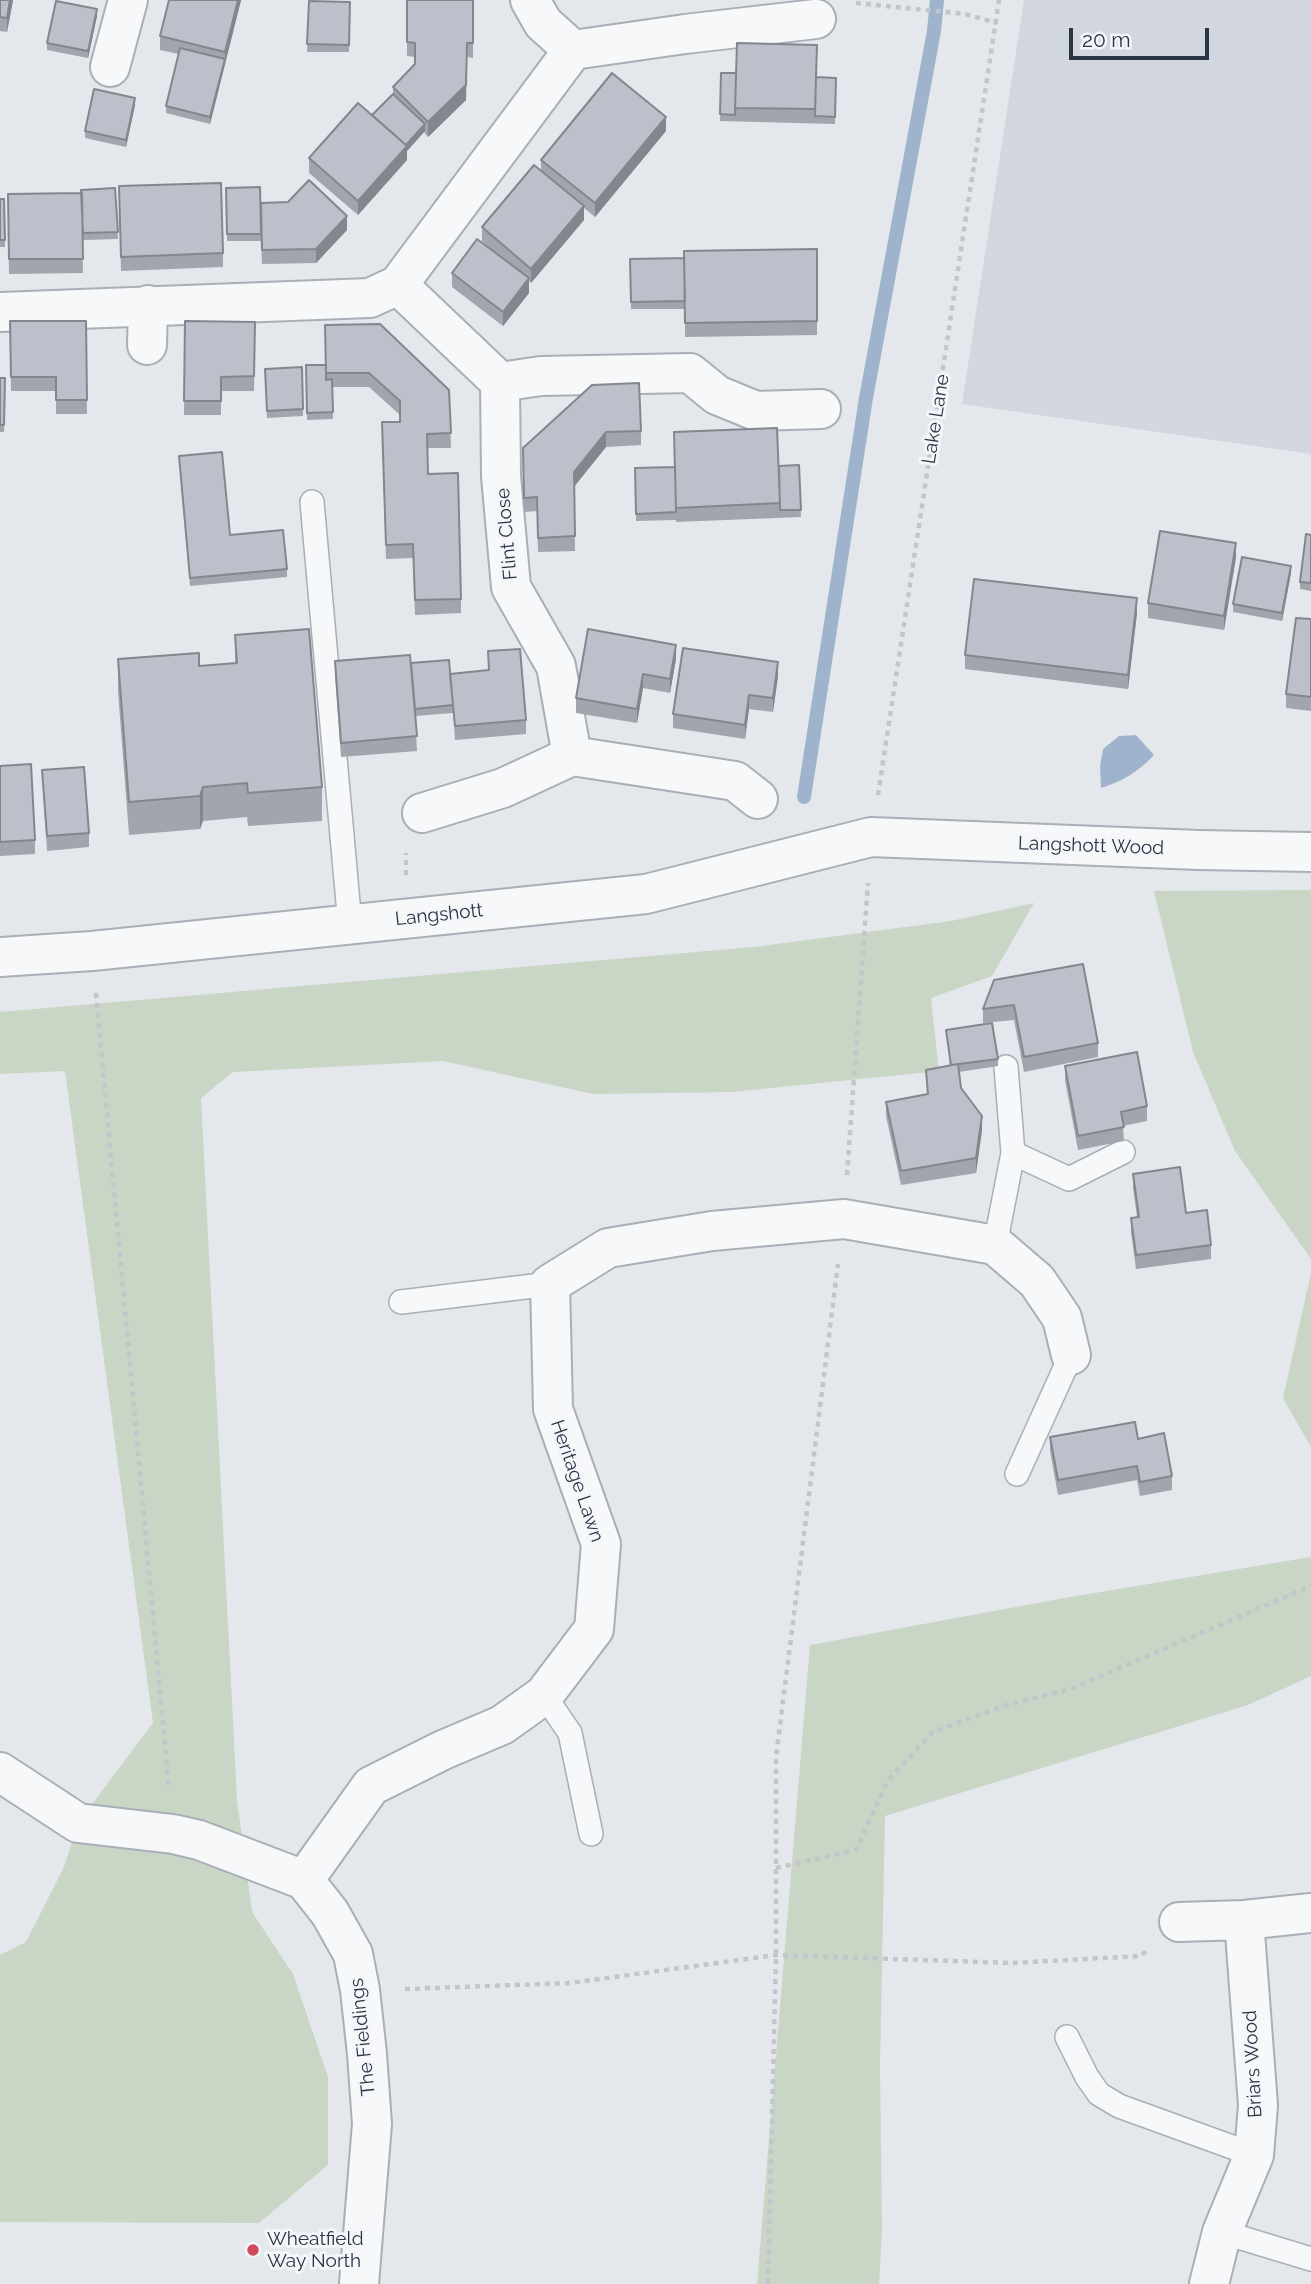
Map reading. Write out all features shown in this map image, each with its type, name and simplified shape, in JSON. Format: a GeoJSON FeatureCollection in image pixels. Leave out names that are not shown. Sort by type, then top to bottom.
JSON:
{"type":"FeatureCollection","features":[{"type":"Feature","properties":{"kind":"street"},"geometry":{"type":"LineString","coordinates":[[110,66],[128,0]]}},
{"type":"Feature","properties":{"kind":"street"},"geometry":{"type":"LineString","coordinates":[[530,0],[543,23],[573,50]]}},
{"type":"Feature","properties":{"kind":"street"},"geometry":{"type":"LineString","coordinates":[[0,312],[370,298],[398,285],[573,50],[685,34],[820,10]]}},
{"type":"Feature","properties":{"kind":"street"},"geometry":{"type":"LineString","coordinates":[[398,285],[500,383],[541,376],[690,373],[717,395],[755,411],[821,410]]}},
{"type":"Feature","properties":{"kind":"street"},"geometry":{"type":"LineString","coordinates":[[147,345],[148,305]]}},
{"type":"Feature","properties":{"kind":"street","name":"Flint Close"},"geometry":{"type":"LineString","coordinates":[[500,383],[501,475],[510,587],[556,666],[572,756]]}},
{"type":"Feature","properties":{"kind":"street"},"geometry":{"type":"LineString","coordinates":[[422,813],[503,788],[572,756],[735,781],[758,799]]}},
{"type":"Feature","properties":{"kind":"street","name":"Langshott Wood"},"geometry":{"type":"LineString","coordinates":[[871,837],[1311,852]]}},
{"type":"Feature","properties":{"kind":"street","name":"Langshott"},"geometry":{"type":"LineString","coordinates":[[0,957],[92,951],[646,894],[871,837]]}},
{"type":"Feature","properties":{"kind":"street"},"geometry":{"type":"LineString","coordinates":[[550,1284],[608,1248],[712,1231],[844,1219],[995,1245],[1037,1281],[1062,1318],[1071,1356]]}},
{"type":"Feature","properties":{"kind":"street","name":"Heritage Lawn"},"geometry":{"type":"LineString","coordinates":[[304,1880],[371,1786],[443,1750],[502,1725],[544,1695],[594,1629],[601,1544],[553,1409],[550,1284]]}},
{"type":"Feature","properties":{"kind":"street"},"geometry":{"type":"LineString","coordinates":[[0,1772],[78,1823],[173,1834],[199,1840],[304,1880]]}},
{"type":"Feature","properties":{"kind":"street","name":"The Fieldings"},"geometry":{"type":"LineString","coordinates":[[304,1880],[330,1913],[352,1954],[360,1990],[372,2124],[359,2284]]}},
{"type":"Feature","properties":{"kind":"street"},"geometry":{"type":"LineString","coordinates":[[1179,1922],[1244,1920],[1311,1913]]}},
{"type":"Feature","properties":{"kind":"street","name":"Briars Wood"},"geometry":{"type":"LineString","coordinates":[[1209,2284],[1222,2232],[1255,2155],[1258,2105],[1244,1920]]}},
{"type":"Feature","properties":{"kind":"lane"},"geometry":{"type":"LineString","coordinates":[[312,502],[350,925]]}},
{"type":"Feature","properties":{"kind":"lane"},"geometry":{"type":"LineString","coordinates":[[995,1245],[1013,1153],[1006,1067]]}},
{"type":"Feature","properties":{"kind":"lane"},"geometry":{"type":"LineString","coordinates":[[1013,1153],[1069,1179],[1123,1153]]}},
{"type":"Feature","properties":{"kind":"lane"},"geometry":{"type":"LineString","coordinates":[[401,1302],[550,1284]]}},
{"type":"Feature","properties":{"kind":"lane"},"geometry":{"type":"LineString","coordinates":[[1017,1474],[1071,1356]]}},
{"type":"Feature","properties":{"kind":"lane"},"geometry":{"type":"LineString","coordinates":[[544,1695],[570,1733],[591,1834]]}},
{"type":"Feature","properties":{"kind":"lane"},"geometry":{"type":"LineString","coordinates":[[1067,2037],[1087,2077],[1099,2094],[1119,2106],[1255,2155]]}},
{"type":"Feature","properties":{"kind":"lane"},"geometry":{"type":"LineString","coordinates":[[1222,2232],[1311,2259]]}},
{"type":"Feature","properties":{"kind":"path","name":"Lake Lane"},"geometry":{"type":"LineString","coordinates":[[768,2284],[776,1955],[776,1757],[844,1219],[871,837],[999,0]]}},
{"type":"Feature","properties":{"kind":"path"},"geometry":{"type":"LineString","coordinates":[[858,2],[965,14],[997,23]]}},
{"type":"Feature","properties":{"kind":"path"},"geometry":{"type":"LineString","coordinates":[[409,918],[405,857],[422,813]]}},
{"type":"Feature","properties":{"kind":"path"},"geometry":{"type":"LineString","coordinates":[[92,951],[173,1834]]}},
{"type":"Feature","properties":{"kind":"path"},"geometry":{"type":"LineString","coordinates":[[776,1868],[856,1850],[888,1780],[933,1732],[1003,1706],[1071,1689],[1311,1586]]}},
{"type":"Feature","properties":{"kind":"path"},"geometry":{"type":"LineString","coordinates":[[360,1990],[570,1983],[776,1955],[1012,1962],[1141,1956],[1179,1922]]}},
{"type":"Feature","properties":{"kind":"shaded area"},"geometry":{"type":"Polygon","coordinates":[[[1024,0],[1311,0],[1311,454],[962,404],[1024,0]]]}},
{"type":"Feature","properties":{"kind":"green space"},"geometry":{"type":"Polygon","coordinates":[[[1311,890],[1311,1259],[1235,1151],[1193,1052],[1154,891],[1311,890]]]}},
{"type":"Feature","properties":{"kind":"green space"},"geometry":{"type":"Polygon","coordinates":[[[1034,903],[992,976],[931,998],[939,1071],[732,1092],[593,1094],[443,1061],[233,1072],[201,1098],[237,1800],[252,1912],[293,1974],[328,2077],[328,2165],[259,2223],[0,2222],[0,1955],[26,1942],[64,1867],[78,1823],[153,1723],[65,1071],[0,1074],[0,1012],[754,947],[951,921],[1034,903]]]}},
{"type":"Feature","properties":{"kind":"green space"},"geometry":{"type":"Polygon","coordinates":[[[1311,1273],[1311,1447],[1283,1398],[1311,1273]]]}},
{"type":"Feature","properties":{"kind":"green space"},"geometry":{"type":"Polygon","coordinates":[[[1311,1557],[1311,1676],[1248,1705],[885,1816],[880,2065],[882,2232],[879,2284],[757,2284],[810,1645],[1059,1599],[1311,1557]]]}},
{"type":"Feature","properties":{"kind":"water"},"geometry":{"type":"Polygon","coordinates":[[[1136,735],[1154,755],[1130,775],[1101,788],[1100,766],[1103,749],[1119,736],[1136,735]]]}},
{"type":"Feature","properties":{"kind":"building"},"geometry":{"type":"Polygon","coordinates":[[[0,0],[10,0],[7,18],[0,17],[0,0]]]}},
{"type":"Feature","properties":{"kind":"building"},"geometry":{"type":"Polygon","coordinates":[[[169,0],[238,0],[225,52],[160,36],[169,0]]]}},
{"type":"Feature","properties":{"kind":"building"},"geometry":{"type":"Polygon","coordinates":[[[407,0],[473,0],[473,43],[467,43],[466,85],[428,122],[393,87],[415,64],[415,43],[407,42],[407,0]]]}},
{"type":"Feature","properties":{"kind":"building"},"geometry":{"type":"Polygon","coordinates":[[[56,1],[97,9],[88,51],[47,43],[56,1]]]}},
{"type":"Feature","properties":{"kind":"building"},"geometry":{"type":"Polygon","coordinates":[[[309,1],[350,2],[349,45],[307,44],[309,1]]]}},
{"type":"Feature","properties":{"kind":"building"},"geometry":{"type":"Polygon","coordinates":[[[737,43],[817,45],[815,109],[735,108],[737,43]]]}},
{"type":"Feature","properties":{"kind":"building"},"geometry":{"type":"Polygon","coordinates":[[[180,48],[225,59],[210,117],[166,106],[180,48]]]}},
{"type":"Feature","properties":{"kind":"building"},"geometry":{"type":"Polygon","coordinates":[[[612,73],[666,117],[595,203],[541,160],[612,73]]]}},
{"type":"Feature","properties":{"kind":"building"},"geometry":{"type":"Polygon","coordinates":[[[721,73],[736,73],[735,115],[720,114],[721,73]]]}},
{"type":"Feature","properties":{"kind":"building"},"geometry":{"type":"Polygon","coordinates":[[[816,77],[836,78],[835,117],[815,116],[816,77]]]}},
{"type":"Feature","properties":{"kind":"building"},"geometry":{"type":"Polygon","coordinates":[[[94,89],[135,98],[126,140],[85,131],[94,89]]]}},
{"type":"Feature","properties":{"kind":"building"},"geometry":{"type":"Polygon","coordinates":[[[393,94],[425,124],[406,145],[372,115],[393,94]]]}},
{"type":"Feature","properties":{"kind":"building"},"geometry":{"type":"Polygon","coordinates":[[[358,103],[407,146],[358,201],[309,158],[358,103]]]}},
{"type":"Feature","properties":{"kind":"building"},"geometry":{"type":"Polygon","coordinates":[[[534,165],[584,206],[531,269],[482,227],[534,165]]]}},
{"type":"Feature","properties":{"kind":"building"},"geometry":{"type":"Polygon","coordinates":[[[309,180],[347,216],[316,249],[262,250],[261,203],[288,202],[309,180]]]}},
{"type":"Feature","properties":{"kind":"building"},"geometry":{"type":"Polygon","coordinates":[[[221,183],[223,253],[121,257],[119,186],[221,183]]]}},
{"type":"Feature","properties":{"kind":"building"},"geometry":{"type":"Polygon","coordinates":[[[260,187],[261,234],[227,234],[226,188],[260,187]]]}},
{"type":"Feature","properties":{"kind":"building"},"geometry":{"type":"Polygon","coordinates":[[[115,188],[118,232],[83,233],[81,190],[115,188]]]}},
{"type":"Feature","properties":{"kind":"building"},"geometry":{"type":"Polygon","coordinates":[[[82,193],[83,259],[9,259],[8,194],[82,193]]]}},
{"type":"Feature","properties":{"kind":"building"},"geometry":{"type":"Polygon","coordinates":[[[0,199],[4,199],[5,240],[0,240],[0,199]]]}},
{"type":"Feature","properties":{"kind":"building"},"geometry":{"type":"Polygon","coordinates":[[[477,239],[529,278],[503,312],[452,273],[477,239]]]}},
{"type":"Feature","properties":{"kind":"building"},"geometry":{"type":"Polygon","coordinates":[[[817,249],[817,321],[685,323],[684,251],[817,249]]]}},
{"type":"Feature","properties":{"kind":"building"},"geometry":{"type":"Polygon","coordinates":[[[684,258],[685,301],[631,302],[630,259],[684,258]]]}},
{"type":"Feature","properties":{"kind":"building"},"geometry":{"type":"Polygon","coordinates":[[[10,321],[86,321],[87,400],[56,400],[56,377],[11,377],[10,321]]]}},
{"type":"Feature","properties":{"kind":"building"},"geometry":{"type":"Polygon","coordinates":[[[185,321],[255,322],[254,376],[221,377],[221,401],[184,401],[185,321]]]}},
{"type":"Feature","properties":{"kind":"building"},"geometry":{"type":"Polygon","coordinates":[[[380,324],[449,390],[451,433],[427,434],[428,474],[458,473],[461,599],[415,600],[413,544],[386,545],[382,422],[400,422],[400,401],[369,373],[326,373],[325,325],[380,324]]]}},
{"type":"Feature","properties":{"kind":"building"},"geometry":{"type":"Polygon","coordinates":[[[306,365],[326,365],[326,380],[332,379],[333,412],[307,413],[306,365]]]}},
{"type":"Feature","properties":{"kind":"building"},"geometry":{"type":"Polygon","coordinates":[[[302,367],[303,409],[267,411],[265,369],[302,367]]]}},
{"type":"Feature","properties":{"kind":"building"},"geometry":{"type":"Polygon","coordinates":[[[0,378],[5,378],[4,425],[0,425],[0,378]]]}},
{"type":"Feature","properties":{"kind":"building"},"geometry":{"type":"Polygon","coordinates":[[[639,383],[641,431],[606,432],[574,472],[575,536],[538,538],[537,497],[524,498],[523,448],[592,385],[639,383]]]}},
{"type":"Feature","properties":{"kind":"building"},"geometry":{"type":"Polygon","coordinates":[[[777,428],[780,503],[676,508],[674,432],[777,428]]]}},
{"type":"Feature","properties":{"kind":"building"},"geometry":{"type":"Polygon","coordinates":[[[222,452],[230,535],[283,530],[287,569],[190,578],[179,456],[222,452]]]}},
{"type":"Feature","properties":{"kind":"building"},"geometry":{"type":"Polygon","coordinates":[[[799,465],[801,510],[780,510],[779,466],[799,465]]]}},
{"type":"Feature","properties":{"kind":"building"},"geometry":{"type":"Polygon","coordinates":[[[675,467],[676,512],[636,514],[635,468],[675,467]]]}},
{"type":"Feature","properties":{"kind":"building"},"geometry":{"type":"Polygon","coordinates":[[[1160,531],[1236,543],[1224,616],[1148,603],[1160,531]]]}},
{"type":"Feature","properties":{"kind":"building"},"geometry":{"type":"Polygon","coordinates":[[[1306,534],[1311,535],[1311,583],[1300,582],[1306,534]]]}},
{"type":"Feature","properties":{"kind":"building"},"geometry":{"type":"Polygon","coordinates":[[[1242,557],[1291,566],[1282,613],[1233,604],[1242,557]]]}},
{"type":"Feature","properties":{"kind":"building"},"geometry":{"type":"Polygon","coordinates":[[[974,579],[1137,598],[1128,675],[965,655],[974,579]]]}},
{"type":"Feature","properties":{"kind":"building"},"geometry":{"type":"Polygon","coordinates":[[[1296,618],[1311,619],[1311,697],[1286,694],[1296,618]]]}},
{"type":"Feature","properties":{"kind":"building"},"geometry":{"type":"Polygon","coordinates":[[[309,629],[322,787],[248,793],[247,783],[203,787],[200,796],[129,802],[118,659],[199,653],[199,666],[237,663],[235,635],[309,629]]]}},
{"type":"Feature","properties":{"kind":"building"},"geometry":{"type":"Polygon","coordinates":[[[588,629],[676,645],[670,679],[643,674],[637,709],[576,698],[588,629]]]}},
{"type":"Feature","properties":{"kind":"building"},"geometry":{"type":"Polygon","coordinates":[[[683,648],[778,662],[773,698],[749,695],[745,725],[673,714],[683,648]]]}},
{"type":"Feature","properties":{"kind":"building"},"geometry":{"type":"Polygon","coordinates":[[[520,649],[526,720],[455,726],[450,674],[489,670],[488,651],[520,649]]]}},
{"type":"Feature","properties":{"kind":"building"},"geometry":{"type":"Polygon","coordinates":[[[410,655],[417,736],[341,743],[335,661],[410,655]]]}},
{"type":"Feature","properties":{"kind":"building"},"geometry":{"type":"Polygon","coordinates":[[[449,660],[453,705],[415,709],[411,663],[449,660]]]}},
{"type":"Feature","properties":{"kind":"building"},"geometry":{"type":"Polygon","coordinates":[[[31,764],[35,840],[0,842],[0,766],[31,764]]]}},
{"type":"Feature","properties":{"kind":"building"},"geometry":{"type":"Polygon","coordinates":[[[84,767],[89,833],[47,836],[42,770],[84,767]]]}},
{"type":"Feature","properties":{"kind":"building"},"geometry":{"type":"Polygon","coordinates":[[[1083,964],[1098,1043],[1024,1057],[1014,1005],[983,1009],[994,980],[1083,964]]]}},
{"type":"Feature","properties":{"kind":"building"},"geometry":{"type":"Polygon","coordinates":[[[992,1023],[998,1059],[951,1065],[946,1030],[992,1023]]]}},
{"type":"Feature","properties":{"kind":"building"},"geometry":{"type":"Polygon","coordinates":[[[1137,1052],[1147,1106],[1121,1112],[1124,1127],[1078,1136],[1065,1066],[1137,1052]]]}},
{"type":"Feature","properties":{"kind":"building"},"geometry":{"type":"Polygon","coordinates":[[[958,1064],[961,1088],[982,1116],[976,1158],[901,1171],[886,1102],[928,1094],[926,1070],[958,1064]]]}},
{"type":"Feature","properties":{"kind":"building"},"geometry":{"type":"Polygon","coordinates":[[[1180,1167],[1186,1213],[1207,1210],[1211,1245],[1136,1255],[1131,1218],[1139,1217],[1133,1174],[1180,1167]]]}},
{"type":"Feature","properties":{"kind":"building"},"geometry":{"type":"Polygon","coordinates":[[[1135,1422],[1138,1439],[1164,1433],[1172,1476],[1140,1482],[1137,1466],[1058,1480],[1050,1437],[1135,1422]]]}},
{"type":"Feature","properties":{"kind":"waterway"},"geometry":{"type":"LineString","coordinates":[[804,797],[866,398],[934,31],[937,0]]}},
{"type":"Feature","properties":{"kind":"place","name":"Wheatfield Way North"},"geometry":{"type":"Point","coordinates":[253,2250]}}]}
